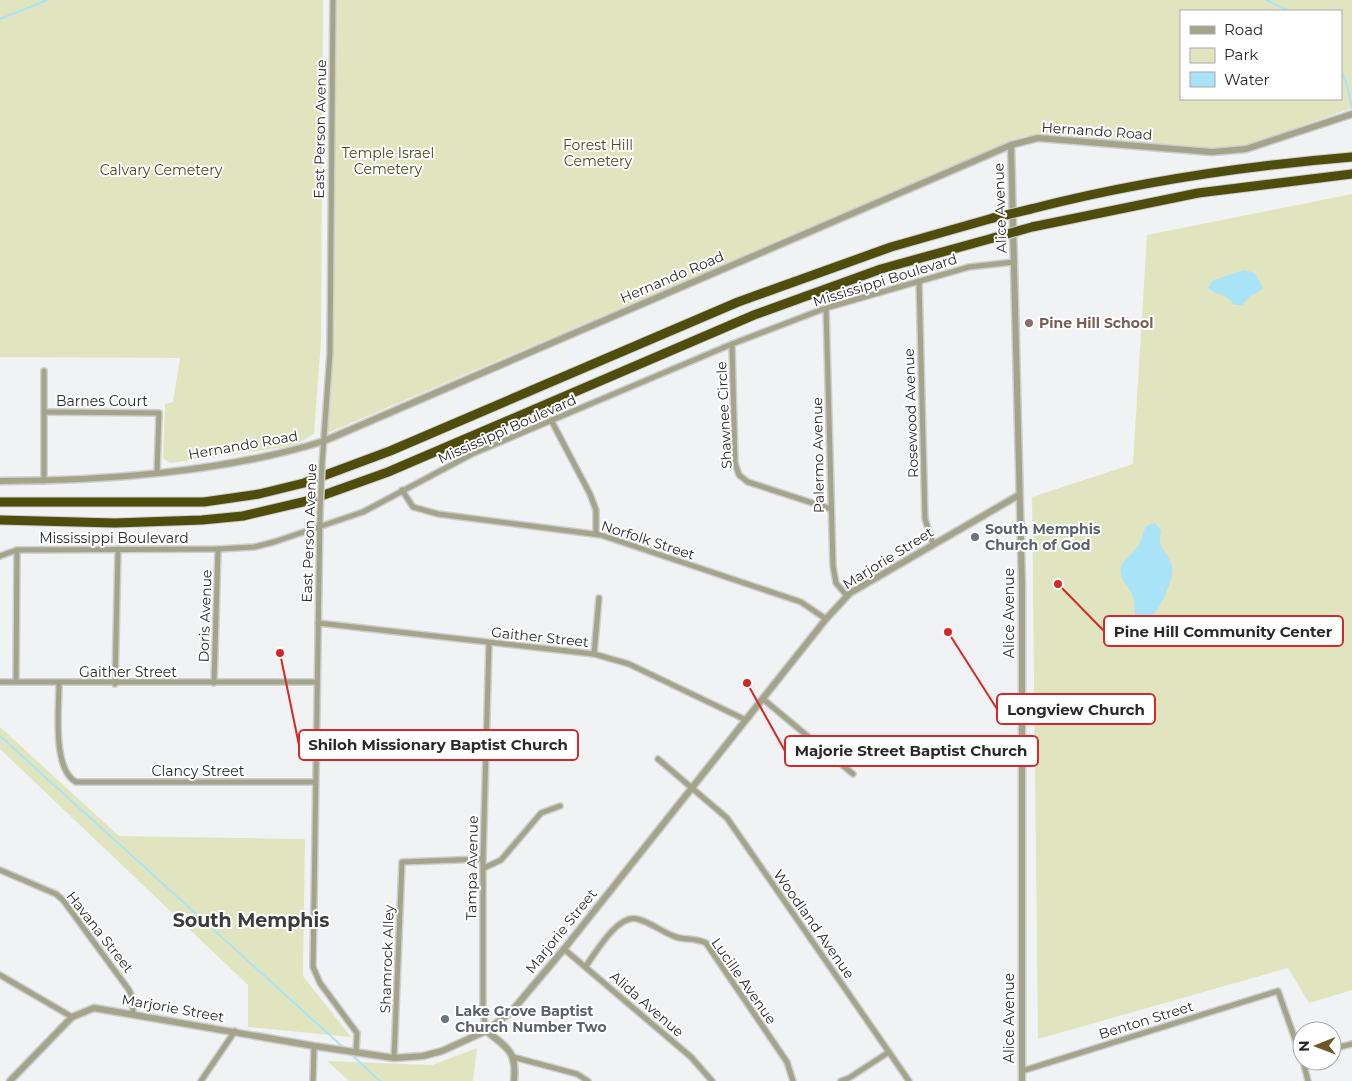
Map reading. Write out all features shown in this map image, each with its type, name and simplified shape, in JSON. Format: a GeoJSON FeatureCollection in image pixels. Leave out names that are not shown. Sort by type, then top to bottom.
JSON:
{"type":"FeatureCollection","features":[{"type":"Feature","properties":{"kind":"highway"},"geometry":{"type":"LineString","coordinates":[[0,502],[204,502],[260,494],[304,483],[390,452],[707,314],[767,290],[891,247],[992,218],[1170,180],[1288,163],[1352,157]]}},
{"type":"Feature","properties":{"kind":"highway"},"geometry":{"type":"LineString","coordinates":[[0,520],[115,523],[202,520],[243,516],[307,501],[397,468],[754,315],[881,269],[1032,227],[1191,194],[1352,174]]}},
{"type":"Feature","properties":{"kind":"street","name":"East Person Avenue"},"geometry":{"type":"LineString","coordinates":[[333,0],[330,353],[320,512],[313,967],[320,983],[357,1033],[356,1053]]}},
{"type":"Feature","properties":{"kind":"street","name":"Hernando Road"},"geometry":{"type":"LineString","coordinates":[[0,481],[44,481],[157,473],[261,458],[324,441],[1011,145],[1038,138],[1212,152],[1246,149],[1352,114]]}},
{"type":"Feature","properties":{"kind":"street","name":"Alice Avenue"},"geometry":{"type":"LineString","coordinates":[[1011,145],[1022,587],[1022,1081]]}},
{"type":"Feature","properties":{"kind":"street","name":"Mississippi Boulevard"},"geometry":{"type":"LineString","coordinates":[[0,556],[17,550],[218,549],[254,547],[320,528],[363,512],[472,454],[732,344],[826,308],[969,267],[1014,262]]}},
{"type":"Feature","properties":{"kind":"street","name":"Rosewood Avenue"},"geometry":{"type":"LineString","coordinates":[[919,281],[925,518],[933,544]]}},
{"type":"Feature","properties":{"kind":"street","name":"Palermo Avenue"},"geometry":{"type":"LineString","coordinates":[[826,308],[834,575],[836,583],[847,596]]}},
{"type":"Feature","properties":{"kind":"street","name":"Shawnee Circle"},"geometry":{"type":"LineString","coordinates":[[732,344],[735,463],[738,475],[748,482],[831,509]]}},
{"type":"Feature","properties":{"kind":"street"},"geometry":{"type":"LineString","coordinates":[[44,371],[44,481]]}},
{"type":"Feature","properties":{"kind":"street","name":"Barnes Court"},"geometry":{"type":"LineString","coordinates":[[44,412],[159,413],[157,473]]}},
{"type":"Feature","properties":{"kind":"street"},"geometry":{"type":"LineString","coordinates":[[551,420],[590,494],[596,510],[596,534]]}},
{"type":"Feature","properties":{"kind":"street","name":"Norfolk Street"},"geometry":{"type":"LineString","coordinates":[[402,490],[414,507],[438,514],[596,534],[801,602],[826,619]]}},
{"type":"Feature","properties":{"kind":"street","name":"Marjorie Street"},"geometry":{"type":"LineString","coordinates":[[10,1081],[72,1017],[94,1008],[394,1058],[423,1056],[442,1051],[486,1031],[511,1012],[564,949],[826,619],[847,596],[933,544],[1020,495]]}},
{"type":"Feature","properties":{"kind":"street"},"geometry":{"type":"LineString","coordinates":[[115,684],[118,549]]}},
{"type":"Feature","properties":{"kind":"street","name":"Doris Avenue"},"geometry":{"type":"LineString","coordinates":[[214,683],[218,549]]}},
{"type":"Feature","properties":{"kind":"street"},"geometry":{"type":"LineString","coordinates":[[16,682],[17,550]]}},
{"type":"Feature","properties":{"kind":"street"},"geometry":{"type":"LineString","coordinates":[[594,654],[599,598]]}},
{"type":"Feature","properties":{"kind":"street","name":"Gaither Street"},"geometry":{"type":"LineString","coordinates":[[318,623],[594,654],[630,664],[746,720]]}},
{"type":"Feature","properties":{"kind":"street","name":"Tampa Avenue"},"geometry":{"type":"LineString","coordinates":[[486,1031],[483,1011],[483,859],[489,643]]}},
{"type":"Feature","properties":{"kind":"street","name":"Gaither Street"},"geometry":{"type":"LineString","coordinates":[[0,682],[115,684],[316,682]]}},
{"type":"Feature","properties":{"kind":"street","name":"Clancy Street"},"geometry":{"type":"LineString","coordinates":[[59,683],[61,760],[67,775],[82,784],[315,782]]}},
{"type":"Feature","properties":{"kind":"street"},"geometry":{"type":"LineString","coordinates":[[763,699],[853,774]]}},
{"type":"Feature","properties":{"kind":"street","name":"Woodland Avenue"},"geometry":{"type":"LineString","coordinates":[[658,759],[727,818],[909,1081]]}},
{"type":"Feature","properties":{"kind":"street"},"geometry":{"type":"LineString","coordinates":[[484,868],[501,860],[541,813],[560,806]]}},
{"type":"Feature","properties":{"kind":"street","name":"Shamrock Alley"},"geometry":{"type":"LineString","coordinates":[[394,1058],[402,862],[483,859]]}},
{"type":"Feature","properties":{"kind":"street","name":"Havana Street"},"geometry":{"type":"LineString","coordinates":[[0,870],[56,894],[63,900],[130,990],[133,999],[133,1013]]}},
{"type":"Feature","properties":{"kind":"street","name":"Lucille Avenue"},"geometry":{"type":"LineString","coordinates":[[586,966],[615,928],[630,918],[638,919],[677,937],[697,939],[706,943],[787,1062],[793,1081]]}},
{"type":"Feature","properties":{"kind":"street","name":"Alida Avenue"},"geometry":{"type":"LineString","coordinates":[[564,949],[691,1057],[712,1081]]}},
{"type":"Feature","properties":{"kind":"street"},"geometry":{"type":"LineString","coordinates":[[0,976],[72,1017]]}},
{"type":"Feature","properties":{"kind":"street","name":"Benton Street"},"geometry":{"type":"LineString","coordinates":[[1022,1071],[1278,991],[1292,1030]]}},
{"type":"Feature","properties":{"kind":"street"},"geometry":{"type":"LineString","coordinates":[[201,1081],[235,1031]]}},
{"type":"Feature","properties":{"kind":"street"},"geometry":{"type":"LineString","coordinates":[[486,1031],[511,1051],[515,1064],[514,1081]]}},
{"type":"Feature","properties":{"kind":"street"},"geometry":{"type":"LineString","coordinates":[[313,1081],[314,1046]]}},
{"type":"Feature","properties":{"kind":"street"},"geometry":{"type":"LineString","coordinates":[[840,1081],[849,1078],[889,1052]]}},
{"type":"Feature","properties":{"kind":"street"},"geometry":{"type":"LineString","coordinates":[[513,1057],[569,1072],[588,1081]]}},
{"type":"Feature","properties":{"kind":"green space","name":"Calvary Cemetery"},"geometry":{"type":"Polygon","coordinates":[[[0,0],[323,0],[321,341],[314,434],[293,446],[170,463],[163,458],[165,404],[173,402],[180,358],[0,357],[0,0]]]}},
{"type":"Feature","properties":{"kind":"green space","name":"Forest Hill Cemetery"},"geometry":{"type":"Polygon","coordinates":[[[336,0],[1352,0],[1352,108],[1245,146],[1201,148],[1025,136],[328,433],[336,0]]]}},
{"type":"Feature","properties":{"kind":"green space"},"geometry":{"type":"Polygon","coordinates":[[[1352,194],[1352,990],[1309,1003],[1288,968],[1038,1039],[1032,497],[1133,464],[1147,235],[1352,194]]]}},
{"type":"Feature","properties":{"kind":"green space"},"geometry":{"type":"Polygon","coordinates":[[[0,727],[119,836],[305,839],[303,976],[351,1037],[248,1027],[248,985],[0,749],[0,727]]]}},
{"type":"Feature","properties":{"kind":"green space"},"geometry":{"type":"Polygon","coordinates":[[[477,1048],[473,1081],[349,1081],[327,1061],[432,1065],[477,1048]]]}},
{"type":"Feature","properties":{"kind":"water"},"geometry":{"type":"Polygon","coordinates":[[[1244,270],[1255,273],[1263,289],[1250,296],[1242,305],[1234,305],[1227,298],[1208,288],[1212,281],[1244,270]]]}},
{"type":"Feature","properties":{"kind":"water"},"geometry":{"type":"Polygon","coordinates":[[[1155,523],[1161,530],[1161,546],[1170,561],[1172,572],[1165,596],[1156,611],[1148,622],[1142,622],[1135,616],[1133,596],[1122,578],[1120,569],[1124,561],[1140,543],[1144,530],[1155,523]]]}},
{"type":"Feature","properties":{"kind":"waterway"},"geometry":{"type":"LineString","coordinates":[[0,19],[47,0]]}},
{"type":"Feature","properties":{"kind":"waterway"},"geometry":{"type":"LineString","coordinates":[[1267,0],[1287,10]]}},
{"type":"Feature","properties":{"kind":"waterway"},"geometry":{"type":"LineString","coordinates":[[1342,73],[1346,81],[1352,108]]}},
{"type":"Feature","properties":{"kind":"waterway"},"geometry":{"type":"LineString","coordinates":[[0,736],[345,1049]]}},
{"type":"Feature","properties":{"kind":"waterway"},"geometry":{"type":"LineString","coordinates":[[351,1054],[380,1081]]}},
{"type":"Feature","properties":{"kind":"place","name":"Pine Hill School"},"geometry":{"type":"Point","coordinates":[1029,323]}},
{"type":"Feature","properties":{"kind":"place","name":"South Memphis Church of God"},"geometry":{"type":"Point","coordinates":[975,537]}},
{"type":"Feature","properties":{"kind":"place","name":"Pine Hill Community Center"},"geometry":{"type":"Point","coordinates":[1058,584]}},
{"type":"Feature","properties":{"kind":"place","name":"Longview Church"},"geometry":{"type":"Point","coordinates":[948,632]}},
{"type":"Feature","properties":{"kind":"place","name":"Shiloh Missionary Baptist Church"},"geometry":{"type":"Point","coordinates":[280,653]}},
{"type":"Feature","properties":{"kind":"place","name":"Majorie Street Baptist Church"},"geometry":{"type":"Point","coordinates":[747,683]}},
{"type":"Feature","properties":{"kind":"place","name":"Lake Grove Baptist Church Number Two"},"geometry":{"type":"Point","coordinates":[445,1019]}},
{"type":"Feature","properties":{"kind":"district","name":"South Memphis"},"geometry":{"type":"Point","coordinates":[251,920]}},
{"type":"Feature","properties":{"kind":"park label","name":"Temple Israel Cemetery"},"geometry":{"type":"Point","coordinates":[388,162]}}]}
